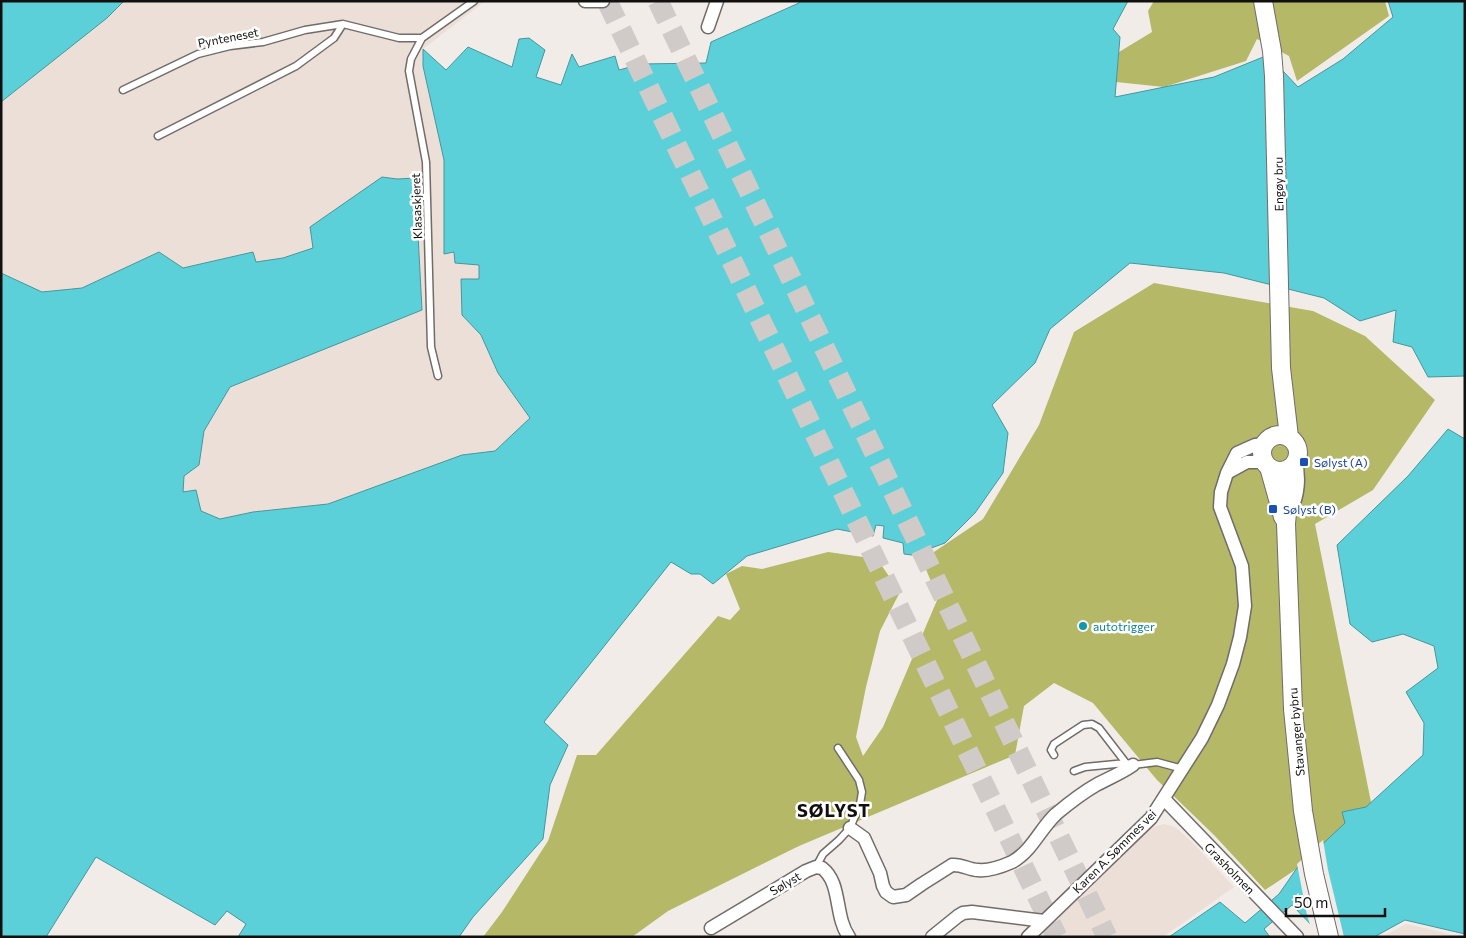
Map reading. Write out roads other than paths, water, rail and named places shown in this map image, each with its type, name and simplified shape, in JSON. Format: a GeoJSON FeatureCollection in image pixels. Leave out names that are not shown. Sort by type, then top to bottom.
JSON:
{"type":"FeatureCollection","features":[{"type":"Feature","properties":{"kind":"main road","name":"Engøy bru"},"geometry":{"type":"LineString","coordinates":[[1263,1],[1272,51],[1276,105],[1281,368],[1277,431]]}},
{"type":"Feature","properties":{"kind":"main road"},"geometry":{"type":"LineString","coordinates":[[1277,431],[1297,446],[1286,524],[1262,453],[1277,431]]}},
{"type":"Feature","properties":{"kind":"main road"},"geometry":{"type":"LineString","coordinates":[[1267,464],[1280,471],[1294,462]]}},
{"type":"Feature","properties":{"kind":"main road","name":"Stavanger bybru"},"geometry":{"type":"LineString","coordinates":[[1286,524],[1295,742],[1309,844],[1329,937]]}},
{"type":"Feature","properties":{"kind":"street"},"geometry":{"type":"LineString","coordinates":[[585,1],[604,1]]}},
{"type":"Feature","properties":{"kind":"street"},"geometry":{"type":"LineString","coordinates":[[708,28],[717,1]]}},
{"type":"Feature","properties":{"kind":"street","name":"Karen A. Sømmes vei"},"geometry":{"type":"LineString","coordinates":[[1028,937],[1150,818],[1202,738],[1218,705],[1234,664],[1245,606],[1242,566],[1220,507],[1221,492],[1227,473],[1237,453],[1255,445],[1277,431]]}},
{"type":"Feature","properties":{"kind":"street"},"geometry":{"type":"LineString","coordinates":[[1227,473],[1247,462],[1267,464]]}},
{"type":"Feature","properties":{"kind":"street"},"geometry":{"type":"LineString","coordinates":[[850,828],[864,838],[880,873],[886,892],[893,897],[903,896],[952,865],[978,870],[1012,862],[1030,847],[1056,814],[1096,785],[1122,773],[1130,764]]}},
{"type":"Feature","properties":{"kind":"street","name":"Grasholmen"},"geometry":{"type":"LineString","coordinates":[[1164,799],[1297,937]]}},
{"type":"Feature","properties":{"kind":"street","name":"Sølyst"},"geometry":{"type":"LineString","coordinates":[[711,928],[806,871],[822,868],[831,877],[835,889],[840,921],[849,937]]}},
{"type":"Feature","properties":{"kind":"street"},"geometry":{"type":"LineString","coordinates":[[932,937],[963,913],[972,912],[1044,921]]}},
{"type":"Feature","properties":{"kind":"lane"},"geometry":{"type":"LineString","coordinates":[[422,38],[474,1]]}},
{"type":"Feature","properties":{"kind":"lane"},"geometry":{"type":"LineString","coordinates":[[158,136],[296,66],[334,38],[343,24]]}},
{"type":"Feature","properties":{"kind":"lane","name":"Pynteneset"},"geometry":{"type":"LineString","coordinates":[[124,90],[198,54],[230,46],[263,42],[305,30],[343,24],[399,38],[422,38]]}},
{"type":"Feature","properties":{"kind":"lane","name":"Klasaskjeret"},"geometry":{"type":"LineString","coordinates":[[422,38],[411,58],[409,71],[426,162],[431,347],[438,376]]}},
{"type":"Feature","properties":{"kind":"lane"},"geometry":{"type":"LineString","coordinates":[[1054,755],[1051,750],[1054,744],[1083,725],[1092,724],[1099,728],[1130,764]]}},
{"type":"Feature","properties":{"kind":"lane"},"geometry":{"type":"LineString","coordinates":[[816,868],[823,854],[850,828],[860,804],[862,792],[859,780],[838,748]]}},
{"type":"Feature","properties":{"kind":"lane"},"geometry":{"type":"LineString","coordinates":[[1074,772],[1085,767],[1157,762],[1183,769]]}},
{"type":"Feature","properties":{"kind":"water"},"geometry":{"type":"Polygon","coordinates":[[[1,1],[124,1],[107,18],[1,102],[1,1]]]}},
{"type":"Feature","properties":{"kind":"water"},"geometry":{"type":"Polygon","coordinates":[[[800,1],[1128,1],[1113,29],[1120,37],[1115,97],[1214,77],[1268,55],[1298,87],[1343,59],[1393,17],[1388,1],[1465,1],[1465,376],[1428,377],[1412,347],[1393,342],[1396,310],[1360,321],[1324,298],[1224,273],[1130,263],[1050,329],[1035,363],[992,405],[1008,433],[1003,473],[975,513],[945,543],[912,555],[904,554],[903,543],[883,538],[884,526],[876,525],[873,536],[837,529],[747,556],[713,584],[700,574],[691,574],[671,562],[544,722],[568,745],[550,785],[543,839],[473,917],[459,937],[238,937],[246,924],[227,911],[215,925],[96,857],[46,937],[1,937],[1,273],[42,292],[82,288],[159,252],[183,268],[253,252],[256,262],[283,258],[313,248],[310,227],[382,177],[397,179],[415,178],[422,310],[230,387],[204,431],[199,465],[184,476],[183,492],[196,490],[201,511],[220,519],[253,512],[328,504],[462,455],[495,451],[530,418],[498,373],[481,335],[462,315],[461,279],[479,279],[479,265],[455,263],[454,252],[444,254],[444,160],[423,66],[423,49],[446,70],[468,47],[512,67],[519,39],[529,38],[545,50],[536,77],[561,85],[572,54],[579,67],[615,56],[619,70],[641,64],[706,63],[711,42],[800,1]]]}},
{"type":"Feature","properties":{"kind":"water"},"geometry":{"type":"Polygon","coordinates":[[[1448,429],[1465,439],[1465,934],[1405,920],[1374,937],[1325,937],[1292,905],[1264,929],[1270,937],[1169,937],[1220,902],[1245,923],[1279,894],[1297,868],[1345,823],[1342,812],[1366,807],[1423,755],[1424,723],[1406,692],[1438,668],[1434,646],[1403,634],[1372,642],[1350,624],[1337,545],[1408,476],[1448,429]]]}},
{"type":"Feature","properties":{"kind":"tunnel"},"geometry":{"type":"LineString","coordinates":[[607,1],[1057,937]]}},
{"type":"Feature","properties":{"kind":"tunnel"},"geometry":{"type":"LineString","coordinates":[[658,1],[1107,937]]}},
{"type":"Feature","properties":{"kind":"place","name":"Sølyst (A)"},"geometry":{"type":"Point","coordinates":[1304,462]}},
{"type":"Feature","properties":{"kind":"place","name":"Sølyst (B)"},"geometry":{"type":"Point","coordinates":[1273,509]}},
{"type":"Feature","properties":{"kind":"place","name":"autotrigger"},"geometry":{"type":"Point","coordinates":[1083,626]}},
{"type":"Feature","properties":{"kind":"district","name":"SØLYST"},"geometry":{"type":"Point","coordinates":[834,810]}}]}
